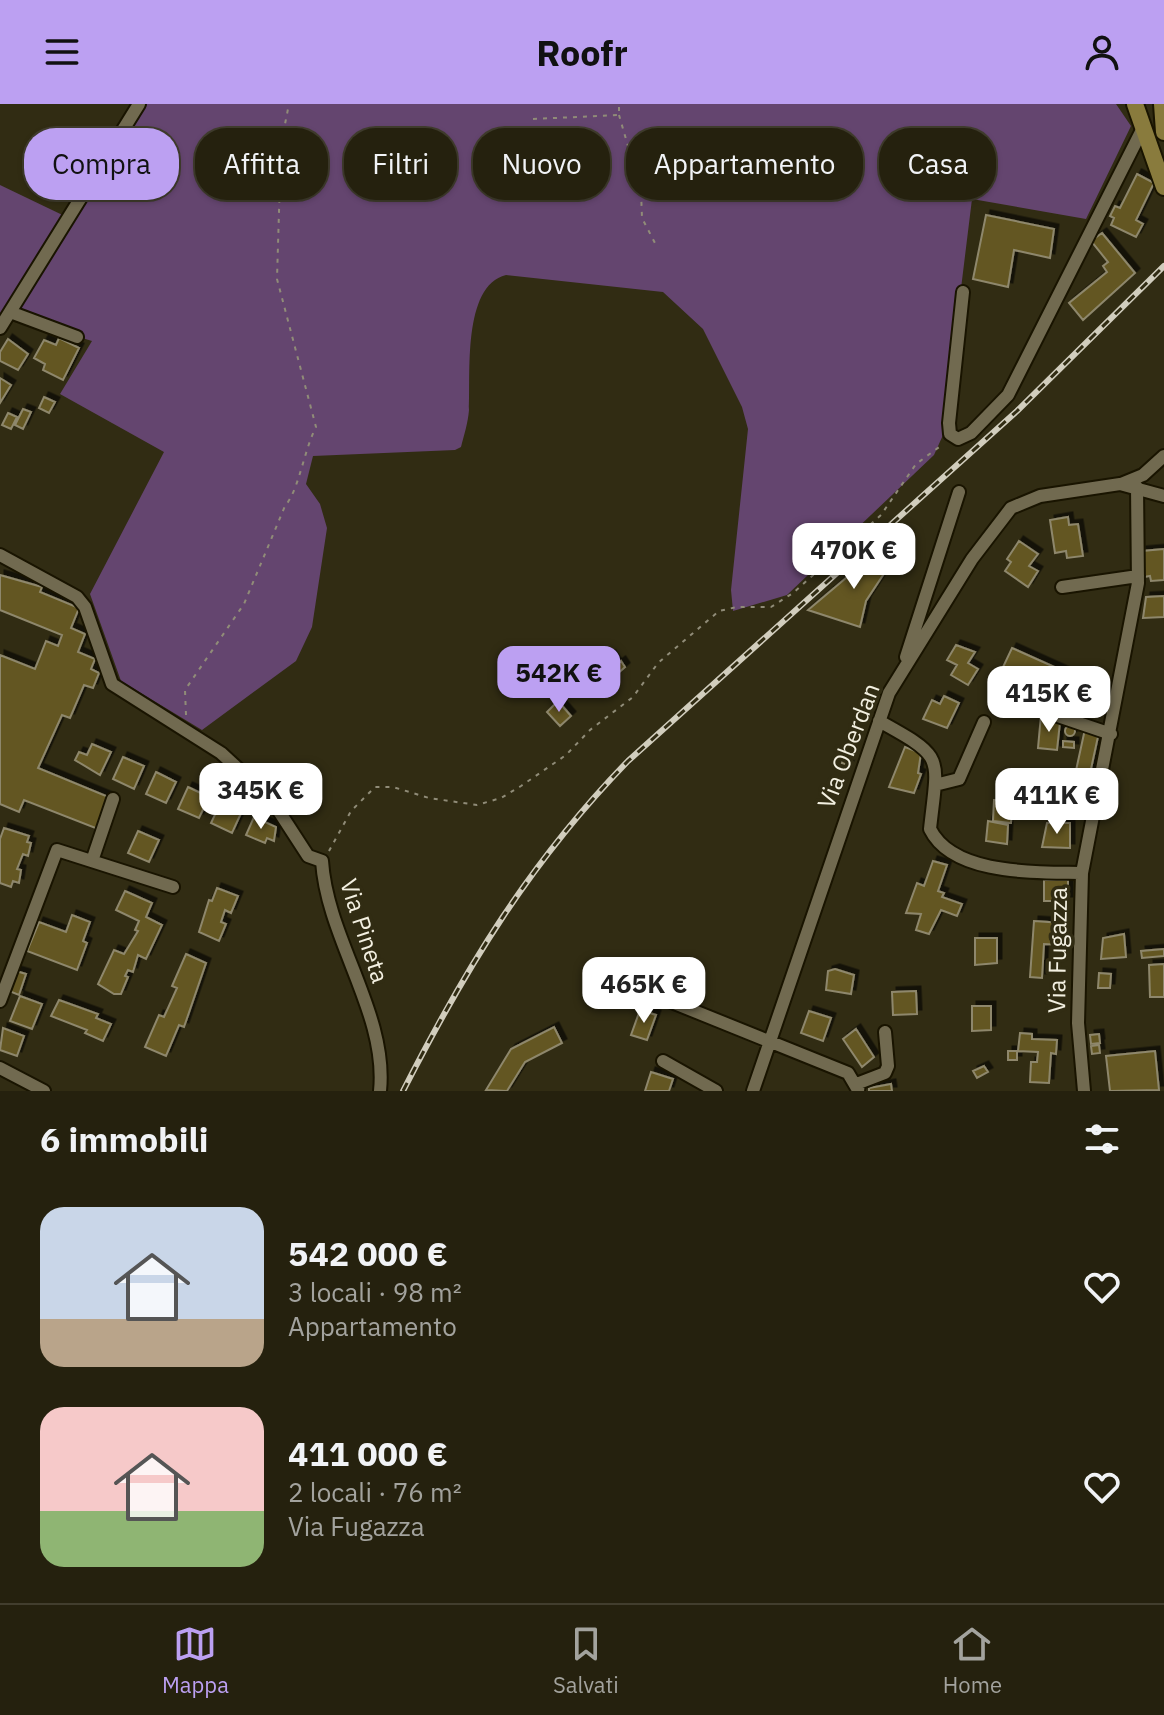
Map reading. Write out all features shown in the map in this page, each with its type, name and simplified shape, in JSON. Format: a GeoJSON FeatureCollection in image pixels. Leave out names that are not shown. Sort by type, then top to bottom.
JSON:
{"type":"FeatureCollection","features":[{"type":"Feature","properties":{"kind":"main road"},"geometry":{"type":"LineString","coordinates":[[1135,104],[1164,187]]}},
{"type":"Feature","properties":{"kind":"main road"},"geometry":{"type":"LineString","coordinates":[[1162,104],[1164,132]]}},
{"type":"Feature","properties":{"kind":"street"},"geometry":{"type":"LineString","coordinates":[[0,328],[139,104]]}},
{"type":"Feature","properties":{"kind":"street"},"geometry":{"type":"LineString","coordinates":[[963,292],[949,423],[954,439],[971,433],[1008,395],[1143,128]]}},
{"type":"Feature","properties":{"kind":"street"},"geometry":{"type":"LineString","coordinates":[[10,312],[77,337]]}},
{"type":"Feature","properties":{"kind":"street","name":"Via Oberdan"},"geometry":{"type":"LineString","coordinates":[[753,1091],[879,721],[900,675],[972,559],[1011,508],[1071,489],[1120,484],[1143,475],[1164,456]]}},
{"type":"Feature","properties":{"kind":"street","name":"Via Oberdan"},"geometry":{"type":"LineString","coordinates":[[1120,484],[1164,496]]}},
{"type":"Feature","properties":{"kind":"street","name":"Via Fugazza"},"geometry":{"type":"LineString","coordinates":[[1084,1091],[1078,1023],[1082,873],[1111,734],[1138,576],[1137,487]]}},
{"type":"Feature","properties":{"kind":"street"},"geometry":{"type":"LineString","coordinates":[[900,675],[959,492]]}},
{"type":"Feature","properties":{"kind":"street","name":"Via Pineta"},"geometry":{"type":"LineString","coordinates":[[0,555],[77,597],[85,607],[112,684],[221,753],[271,799],[308,856],[322,861],[327,907],[354,974],[377,1047],[382,1070],[380,1091]]}},
{"type":"Feature","properties":{"kind":"street"},"geometry":{"type":"LineString","coordinates":[[1062,587],[1138,576]]}},
{"type":"Feature","properties":{"kind":"street"},"geometry":{"type":"LineString","coordinates":[[1049,713],[1111,734]]}},
{"type":"Feature","properties":{"kind":"street"},"geometry":{"type":"LineString","coordinates":[[879,721],[925,747],[934,759],[935,785],[930,829],[935,839],[976,863],[1018,872],[1082,873]]}},
{"type":"Feature","properties":{"kind":"street"},"geometry":{"type":"LineString","coordinates":[[935,785],[959,779],[984,722]]}},
{"type":"Feature","properties":{"kind":"street"},"geometry":{"type":"LineString","coordinates":[[92,861],[113,799]]}},
{"type":"Feature","properties":{"kind":"street"},"geometry":{"type":"LineString","coordinates":[[0,1001],[57,850],[173,887]]}},
{"type":"Feature","properties":{"kind":"street"},"geometry":{"type":"LineString","coordinates":[[627,984],[848,1073],[858,1090]]}},
{"type":"Feature","properties":{"kind":"street"},"geometry":{"type":"LineString","coordinates":[[858,1090],[859,1083],[885,1073],[888,1066],[885,1032]]}},
{"type":"Feature","properties":{"kind":"street"},"geometry":{"type":"LineString","coordinates":[[663,1061],[716,1091]]}},
{"type":"Feature","properties":{"kind":"street"},"geometry":{"type":"LineString","coordinates":[[0,1068],[44,1091]]}},
{"type":"Feature","properties":{"kind":"street"},"geometry":{"type":"LineString","coordinates":[[15,1091],[17,1077]]}},
{"type":"Feature","properties":{"kind":"path"},"geometry":{"type":"LineString","coordinates":[[179,726],[186,714],[185,690],[244,604],[285,506],[292,497],[303,452],[316,427],[277,279],[281,144],[289,104]]}},
{"type":"Feature","properties":{"kind":"path"},"geometry":{"type":"LineString","coordinates":[[619,104],[619,115],[641,191],[642,218],[656,245]]}},
{"type":"Feature","properties":{"kind":"path"},"geometry":{"type":"LineString","coordinates":[[533,119],[619,115]]}},
{"type":"Feature","properties":{"kind":"path"},"geometry":{"type":"LineString","coordinates":[[322,861],[351,811],[375,787],[393,787],[440,800],[477,805],[501,798],[539,775],[633,697],[658,663],[719,611],[737,607],[771,607],[793,593],[881,515],[924,455],[954,439]]}},
{"type":"Feature","properties":{"kind":"shaded area"},"geometry":{"type":"Polygon","coordinates":[[[145,104],[1116,104],[1131,126],[1086,219],[978,200],[996,200],[996,128],[879,128],[879,200],[972,200],[943,435],[934,455],[787,595],[733,611],[731,590],[748,429],[742,407],[703,329],[663,292],[506,275],[492,283],[475,313],[468,415],[461,447],[455,450],[313,456],[306,484],[320,504],[327,528],[312,627],[296,661],[202,730],[121,681],[90,594],[164,452],[60,394],[92,341],[0,313],[0,185],[24,197],[24,200],[31,200],[75,221],[88,200],[179,200],[179,128],[131,128],[145,104]]]}},
{"type":"Feature","properties":{"kind":"building"},"geometry":{"type":"Polygon","coordinates":[[[1137,174],[1154,183],[1136,220],[1143,224],[1136,237],[1111,225],[1114,218],[1110,216],[1115,206],[1120,208],[1137,174]]]}},
{"type":"Feature","properties":{"kind":"building"},"geometry":{"type":"Polygon","coordinates":[[[986,215],[1054,229],[1050,258],[1014,250],[1008,287],[973,279],[986,215]]]}},
{"type":"Feature","properties":{"kind":"building"},"geometry":{"type":"Polygon","coordinates":[[[1102,233],[1135,273],[1083,320],[1069,303],[1107,272],[1103,266],[1108,262],[1091,241],[1102,233]]]}},
{"type":"Feature","properties":{"kind":"building"},"geometry":{"type":"Polygon","coordinates":[[[59,338],[79,348],[63,380],[43,370],[45,364],[34,358],[44,340],[56,345],[59,338]]]}},
{"type":"Feature","properties":{"kind":"building"},"geometry":{"type":"Polygon","coordinates":[[[8,339],[28,354],[18,370],[0,361],[0,352],[8,339]]]}},
{"type":"Feature","properties":{"kind":"building"},"geometry":{"type":"Polygon","coordinates":[[[0,378],[11,385],[0,403],[0,378]]]}},
{"type":"Feature","properties":{"kind":"building"},"geometry":{"type":"Polygon","coordinates":[[[44,397],[55,402],[49,413],[39,408],[44,397]]]}},
{"type":"Feature","properties":{"kind":"building"},"geometry":{"type":"Polygon","coordinates":[[[23,409],[31,412],[23,429],[15,425],[23,409]]]}},
{"type":"Feature","properties":{"kind":"building"},"geometry":{"type":"Polygon","coordinates":[[[8,413],[17,417],[11,429],[2,425],[8,413]]]}},
{"type":"Feature","properties":{"kind":"building"},"geometry":{"type":"Polygon","coordinates":[[[1068,517],[1069,525],[1078,524],[1083,556],[1067,558],[1066,551],[1055,553],[1050,520],[1068,517]]]}},
{"type":"Feature","properties":{"kind":"building"},"geometry":{"type":"Polygon","coordinates":[[[1019,541],[1038,554],[1029,566],[1038,571],[1028,587],[1005,571],[1011,562],[1007,559],[1019,541]]]}},
{"type":"Feature","properties":{"kind":"building"},"geometry":{"type":"Polygon","coordinates":[[[884,546],[890,548],[891,554],[882,571],[885,572],[866,601],[860,627],[808,610],[884,546]]]}},
{"type":"Feature","properties":{"kind":"building"},"geometry":{"type":"Polygon","coordinates":[[[1164,549],[1164,580],[1151,581],[1150,576],[1144,577],[1142,551],[1164,549]]]}},
{"type":"Feature","properties":{"kind":"building"},"geometry":{"type":"Polygon","coordinates":[[[0,575],[42,587],[40,592],[79,608],[71,628],[85,634],[78,652],[95,659],[91,669],[99,673],[93,688],[84,685],[70,718],[62,715],[38,768],[111,798],[98,829],[24,800],[19,812],[0,804],[0,655],[35,669],[46,641],[58,646],[62,635],[0,610],[0,575]]]}},
{"type":"Feature","properties":{"kind":"building"},"geometry":{"type":"Polygon","coordinates":[[[1164,596],[1164,617],[1143,618],[1146,597],[1164,596]]]}},
{"type":"Feature","properties":{"kind":"building"},"geometry":{"type":"Polygon","coordinates":[[[956,645],[975,652],[968,663],[978,669],[968,685],[951,675],[957,665],[947,660],[956,645]]]}},
{"type":"Feature","properties":{"kind":"building"},"geometry":{"type":"Polygon","coordinates":[[[1012,648],[1070,674],[1053,711],[1033,703],[1040,688],[1023,681],[1010,702],[1003,699],[1004,695],[995,684],[1012,648]]]}},
{"type":"Feature","properties":{"kind":"building"},"geometry":{"type":"Polygon","coordinates":[[[611,655],[617,664],[621,661],[625,667],[606,684],[594,666],[611,655]]]}},
{"type":"Feature","properties":{"kind":"building"},"geometry":{"type":"Polygon","coordinates":[[[944,696],[959,703],[947,728],[923,719],[932,700],[940,704],[944,696]]]}},
{"type":"Feature","properties":{"kind":"building"},"geometry":{"type":"Polygon","coordinates":[[[558,701],[571,716],[560,726],[547,712],[558,701]]]}},
{"type":"Feature","properties":{"kind":"building"},"geometry":{"type":"Polygon","coordinates":[[[1041,715],[1060,722],[1057,750],[1038,748],[1041,715]]]}},
{"type":"Feature","properties":{"kind":"building"},"geometry":{"type":"Polygon","coordinates":[[[1070,726],[1075,731],[1070,736],[1065,731],[1070,726]]]}},
{"type":"Feature","properties":{"kind":"building"},"geometry":{"type":"Polygon","coordinates":[[[1085,729],[1099,732],[1081,815],[1067,812],[1085,729]]]}},
{"type":"Feature","properties":{"kind":"building"},"geometry":{"type":"Polygon","coordinates":[[[1063,741],[1074,742],[1074,748],[1063,747],[1063,741]]]}},
{"type":"Feature","properties":{"kind":"building"},"geometry":{"type":"Polygon","coordinates":[[[92,744],[111,752],[100,775],[75,760],[79,752],[87,755],[92,744]]]}},
{"type":"Feature","properties":{"kind":"building"},"geometry":{"type":"Polygon","coordinates":[[[905,747],[921,753],[918,773],[921,774],[914,793],[889,787],[905,747]]]}},
{"type":"Feature","properties":{"kind":"building"},"geometry":{"type":"Polygon","coordinates":[[[845,751],[852,753],[849,765],[842,763],[845,751]]]}},
{"type":"Feature","properties":{"kind":"building"},"geometry":{"type":"Polygon","coordinates":[[[123,757],[144,766],[134,789],[113,779],[123,757]]]}},
{"type":"Feature","properties":{"kind":"building"},"geometry":{"type":"Polygon","coordinates":[[[156,772],[176,782],[166,803],[146,794],[156,772]]]}},
{"type":"Feature","properties":{"kind":"building"},"geometry":{"type":"Polygon","coordinates":[[[188,787],[209,797],[199,818],[178,809],[188,787]]]}},
{"type":"Feature","properties":{"kind":"building"},"geometry":{"type":"Polygon","coordinates":[[[994,800],[1012,802],[1011,823],[993,821],[994,800]]]}},
{"type":"Feature","properties":{"kind":"building"},"geometry":{"type":"Polygon","coordinates":[[[221,802],[242,811],[232,833],[211,823],[221,802]]]}},
{"type":"Feature","properties":{"kind":"building"},"geometry":{"type":"Polygon","coordinates":[[[254,817],[276,827],[274,841],[267,838],[265,843],[246,835],[254,817]]]}},
{"type":"Feature","properties":{"kind":"building"},"geometry":{"type":"Polygon","coordinates":[[[988,821],[1008,825],[1007,844],[986,841],[988,821]]]}},
{"type":"Feature","properties":{"kind":"building"},"geometry":{"type":"Polygon","coordinates":[[[1047,823],[1070,823],[1070,848],[1042,847],[1047,823]]]}},
{"type":"Feature","properties":{"kind":"building"},"geometry":{"type":"Polygon","coordinates":[[[4,828],[29,836],[27,842],[31,843],[28,856],[23,854],[17,869],[21,870],[19,883],[13,881],[11,887],[0,883],[0,839],[4,828]]]}},
{"type":"Feature","properties":{"kind":"building"},"geometry":{"type":"Polygon","coordinates":[[[138,831],[159,840],[149,862],[128,853],[138,831]]]}},
{"type":"Feature","properties":{"kind":"building"},"geometry":{"type":"Polygon","coordinates":[[[933,861],[947,865],[938,891],[944,893],[942,897],[962,904],[957,916],[941,910],[929,934],[916,930],[921,914],[906,913],[917,883],[924,886],[933,861]]]}},
{"type":"Feature","properties":{"kind":"building"},"geometry":{"type":"Polygon","coordinates":[[[1044,880],[1068,880],[1068,901],[1044,901],[1044,880]]]}},
{"type":"Feature","properties":{"kind":"building"},"geometry":{"type":"Polygon","coordinates":[[[217,888],[238,896],[231,913],[225,910],[221,922],[226,924],[219,941],[199,932],[209,900],[212,901],[217,888]]]}},
{"type":"Feature","properties":{"kind":"building"},"geometry":{"type":"Polygon","coordinates":[[[125,891],[152,903],[146,917],[162,925],[146,959],[138,955],[133,972],[128,970],[125,976],[128,977],[121,994],[114,994],[98,984],[114,950],[124,954],[138,931],[135,930],[139,921],[116,910],[125,891]]]}},
{"type":"Feature","properties":{"kind":"building"},"geometry":{"type":"Polygon","coordinates":[[[72,915],[90,922],[83,941],[87,943],[77,970],[27,951],[39,922],[66,932],[72,915]]]}},
{"type":"Feature","properties":{"kind":"building"},"geometry":{"type":"Polygon","coordinates":[[[1034,921],[1063,923],[1062,945],[1044,944],[1042,978],[1030,977],[1034,921]]]}},
{"type":"Feature","properties":{"kind":"building"},"geometry":{"type":"Polygon","coordinates":[[[1124,934],[1126,957],[1101,959],[1103,938],[1124,934]]]}},
{"type":"Feature","properties":{"kind":"building"},"geometry":{"type":"Polygon","coordinates":[[[975,938],[997,938],[997,963],[975,965],[975,938]]]}},
{"type":"Feature","properties":{"kind":"building"},"geometry":{"type":"Polygon","coordinates":[[[1164,949],[1164,956],[1142,958],[1141,951],[1164,949]]]}},
{"type":"Feature","properties":{"kind":"building"},"geometry":{"type":"Polygon","coordinates":[[[186,954],[206,963],[184,1027],[179,1025],[166,1056],[145,1047],[159,1015],[164,1017],[177,988],[172,986],[186,954]]]}},
{"type":"Feature","properties":{"kind":"building"},"geometry":{"type":"Polygon","coordinates":[[[1164,964],[1164,997],[1150,997],[1149,965],[1164,964]]]}},
{"type":"Feature","properties":{"kind":"building"},"geometry":{"type":"Polygon","coordinates":[[[835,969],[854,975],[851,994],[826,990],[828,971],[835,969]]]}},
{"type":"Feature","properties":{"kind":"building"},"geometry":{"type":"Polygon","coordinates":[[[16,971],[26,974],[19,995],[9,991],[16,971]]]}},
{"type":"Feature","properties":{"kind":"building"},"geometry":{"type":"Polygon","coordinates":[[[1099,973],[1111,974],[1110,988],[1098,988],[1099,973]]]}},
{"type":"Feature","properties":{"kind":"building"},"geometry":{"type":"Polygon","coordinates":[[[916,991],[917,1014],[893,1015],[892,992],[916,991]]]}},
{"type":"Feature","properties":{"kind":"building"},"geometry":{"type":"Polygon","coordinates":[[[20,996],[42,1004],[32,1029],[10,1021],[20,996]]]}},
{"type":"Feature","properties":{"kind":"building"},"geometry":{"type":"Polygon","coordinates":[[[59,1000],[98,1014],[96,1018],[111,1024],[103,1041],[85,1033],[87,1030],[51,1016],[59,1000]]]}},
{"type":"Feature","properties":{"kind":"building"},"geometry":{"type":"Polygon","coordinates":[[[972,1006],[991,1006],[991,1030],[972,1031],[972,1006]]]}},
{"type":"Feature","properties":{"kind":"building"},"geometry":{"type":"Polygon","coordinates":[[[640,1010],[656,1015],[647,1040],[631,1035],[640,1010]]]}},
{"type":"Feature","properties":{"kind":"building"},"geometry":{"type":"Polygon","coordinates":[[[809,1011],[831,1018],[823,1041],[801,1033],[809,1011]]]}},
{"type":"Feature","properties":{"kind":"building"},"geometry":{"type":"Polygon","coordinates":[[[554,1027],[562,1043],[525,1062],[507,1091],[486,1090],[511,1049],[554,1027]]]}},
{"type":"Feature","properties":{"kind":"building"},"geometry":{"type":"Polygon","coordinates":[[[3,1028],[24,1036],[17,1056],[0,1050],[3,1028]]]}},
{"type":"Feature","properties":{"kind":"building"},"geometry":{"type":"Polygon","coordinates":[[[856,1029],[874,1057],[862,1067],[843,1039],[856,1029]]]}},
{"type":"Feature","properties":{"kind":"building"},"geometry":{"type":"Polygon","coordinates":[[[1020,1033],[1032,1034],[1032,1039],[1057,1040],[1056,1054],[1051,1053],[1049,1083],[1030,1082],[1031,1062],[1037,1062],[1038,1052],[1018,1051],[1020,1033]]]}},
{"type":"Feature","properties":{"kind":"building"},"geometry":{"type":"Polygon","coordinates":[[[1099,1034],[1100,1043],[1091,1044],[1090,1035],[1099,1034]]]}},
{"type":"Feature","properties":{"kind":"building"},"geometry":{"type":"Polygon","coordinates":[[[1099,1045],[1100,1053],[1092,1054],[1091,1046],[1099,1045]]]}},
{"type":"Feature","properties":{"kind":"building"},"geometry":{"type":"Polygon","coordinates":[[[1008,1051],[1017,1051],[1017,1060],[1008,1060],[1008,1051]]]}},
{"type":"Feature","properties":{"kind":"building"},"geometry":{"type":"Polygon","coordinates":[[[1155,1051],[1159,1090],[1110,1091],[1106,1056],[1155,1051]]]}},
{"type":"Feature","properties":{"kind":"building"},"geometry":{"type":"Polygon","coordinates":[[[984,1066],[988,1072],[977,1078],[973,1071],[984,1066]]]}},
{"type":"Feature","properties":{"kind":"building"},"geometry":{"type":"Polygon","coordinates":[[[651,1072],[673,1079],[669,1091],[645,1091],[651,1072]]]}},
{"type":"Feature","properties":{"kind":"building"},"geometry":{"type":"Polygon","coordinates":[[[891,1084],[892,1091],[869,1091],[869,1088],[891,1084]]]}},
{"type":"Feature","properties":{"kind":"railway"},"geometry":{"type":"LineString","coordinates":[[403,1091],[451,1001],[503,917],[560,838],[628,761],[1017,411],[1164,266]]}}]}
